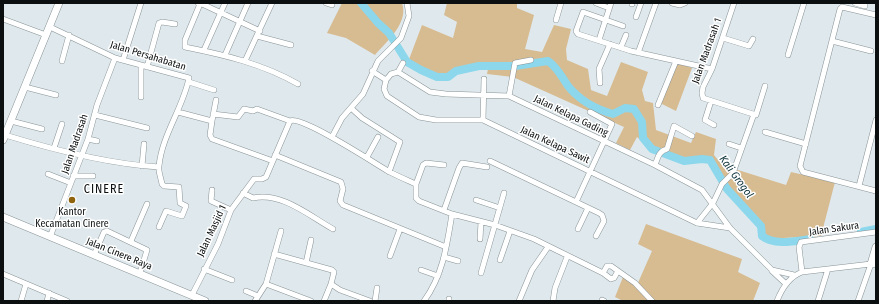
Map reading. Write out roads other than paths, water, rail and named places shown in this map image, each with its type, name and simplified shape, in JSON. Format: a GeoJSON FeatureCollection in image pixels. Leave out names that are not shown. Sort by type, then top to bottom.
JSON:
{"type":"FeatureCollection","features":[{"type":"Feature","properties":{"kind":"main road"},"geometry":{"type":"LineString","coordinates":[[4,137],[59,3]]}},
{"type":"Feature","properties":{"kind":"main road","name":"Jalan Cinere Raya"},"geometry":{"type":"LineString","coordinates":[[3,217],[94,255],[140,272],[205,301]]}},
{"type":"Feature","properties":{"kind":"main road"},"geometry":{"type":"LineString","coordinates":[[873,264],[876,247]]}},
{"type":"Feature","properties":{"kind":"street"},"geometry":{"type":"LineString","coordinates":[[123,60],[141,3]]}},
{"type":"Feature","properties":{"kind":"street"},"geometry":{"type":"LineString","coordinates":[[291,45],[258,34],[240,22],[199,3],[184,44],[185,47],[225,54],[271,70],[298,84]]}},
{"type":"Feature","properties":{"kind":"street"},"geometry":{"type":"LineString","coordinates":[[204,50],[225,3]]}},
{"type":"Feature","properties":{"kind":"street"},"geometry":{"type":"LineString","coordinates":[[225,54],[248,3]]}},
{"type":"Feature","properties":{"kind":"street"},"geometry":{"type":"LineString","coordinates":[[245,61],[272,3]]}},
{"type":"Feature","properties":{"kind":"street"},"geometry":{"type":"LineString","coordinates":[[332,137],[342,118],[366,89],[372,71],[378,61],[401,38],[409,16],[407,3]]}},
{"type":"Feature","properties":{"kind":"street"},"geometry":{"type":"LineString","coordinates":[[556,20],[561,3]]}},
{"type":"Feature","properties":{"kind":"street"},"geometry":{"type":"LineString","coordinates":[[596,3],[610,6],[598,40]]}},
{"type":"Feature","properties":{"kind":"street"},"geometry":{"type":"LineString","coordinates":[[636,17],[641,3]]}},
{"type":"Feature","properties":{"kind":"street"},"geometry":{"type":"LineString","coordinates":[[638,53],[656,3]]}},
{"type":"Feature","properties":{"kind":"street"},"geometry":{"type":"LineString","coordinates":[[672,3],[680,5],[685,3]]}},
{"type":"Feature","properties":{"kind":"street","name":"Jalan Madrasah 1"},"geometry":{"type":"LineString","coordinates":[[711,101],[703,98],[702,93],[712,69],[734,3]]}},
{"type":"Feature","properties":{"kind":"street"},"geometry":{"type":"LineString","coordinates":[[788,55],[804,3]]}},
{"type":"Feature","properties":{"kind":"street"},"geometry":{"type":"LineString","coordinates":[[855,3],[865,6]]}},
{"type":"Feature","properties":{"kind":"street"},"geometry":{"type":"LineString","coordinates":[[876,15],[841,8],[800,166],[803,172],[876,191]]}},
{"type":"Feature","properties":{"kind":"street"},"geometry":{"type":"LineString","coordinates":[[623,26],[605,19],[582,13],[577,33],[638,53],[712,69]]}},
{"type":"Feature","properties":{"kind":"street"},"geometry":{"type":"LineString","coordinates":[[3,18],[46,35]]}},
{"type":"Feature","properties":{"kind":"street"},"geometry":{"type":"LineString","coordinates":[[141,97],[144,66],[159,23],[175,24]]}},
{"type":"Feature","properties":{"kind":"street","name":"Jalan Persahabatan"},"geometry":{"type":"LineString","coordinates":[[50,27],[115,58],[189,78],[178,112],[165,143],[159,167]]}},
{"type":"Feature","properties":{"kind":"street"},"geometry":{"type":"LineString","coordinates":[[62,61],[69,35]]}},
{"type":"Feature","properties":{"kind":"street"},"geometry":{"type":"LineString","coordinates":[[621,47],[626,35]]}},
{"type":"Feature","properties":{"kind":"street"},"geometry":{"type":"LineString","coordinates":[[723,38],[749,46],[753,39]]}},
{"type":"Feature","properties":{"kind":"street"},"geometry":{"type":"LineString","coordinates":[[832,41],[872,51]]}},
{"type":"Feature","properties":{"kind":"street"},"geometry":{"type":"LineString","coordinates":[[600,84],[599,69],[610,44]]}},
{"type":"Feature","properties":{"kind":"street","name":"Jalan Madrasah"},"geometry":{"type":"LineString","coordinates":[[50,236],[88,139],[115,58]]}},
{"type":"Feature","properties":{"kind":"street"},"geometry":{"type":"LineString","coordinates":[[509,96],[515,63],[531,60]]}},
{"type":"Feature","properties":{"kind":"street"},"geometry":{"type":"LineString","coordinates":[[658,105],[676,61]]}},
{"type":"Feature","properties":{"kind":"street"},"geometry":{"type":"LineString","coordinates":[[372,71],[386,80],[391,74],[398,72],[404,63]]}},
{"type":"Feature","properties":{"kind":"street","name":"Jalan Kelapa Gading"},"geometry":{"type":"LineString","coordinates":[[398,72],[430,92],[509,96],[655,165],[702,190],[730,228],[786,284]]}},
{"type":"Feature","properties":{"kind":"street"},"geometry":{"type":"LineString","coordinates":[[483,120],[484,79]]}},
{"type":"Feature","properties":{"kind":"street","name":"Jalan Kelapa Sawit"},"geometry":{"type":"LineString","coordinates":[[386,80],[384,89],[387,96],[419,117],[436,120],[483,120],[697,223],[730,228]]}},
{"type":"Feature","properties":{"kind":"street"},"geometry":{"type":"LineString","coordinates":[[188,82],[214,90]]}},
{"type":"Feature","properties":{"kind":"street"},"geometry":{"type":"LineString","coordinates":[[697,223],[713,203],[724,181],[733,173],[765,86]]}},
{"type":"Feature","properties":{"kind":"street"},"geometry":{"type":"LineString","coordinates":[[25,87],[56,95]]}},
{"type":"Feature","properties":{"kind":"street"},"geometry":{"type":"LineString","coordinates":[[216,100],[210,135],[212,139],[274,158],[338,181],[343,189],[341,204],[446,247]]}},
{"type":"Feature","properties":{"kind":"street"},"geometry":{"type":"LineString","coordinates":[[714,126],[706,120],[711,101],[755,114]]}},
{"type":"Feature","properties":{"kind":"street"},"geometry":{"type":"LineString","coordinates":[[351,108],[362,118],[400,142],[389,172]]}},
{"type":"Feature","properties":{"kind":"street"},"geometry":{"type":"LineString","coordinates":[[213,114],[238,117],[244,109],[254,111],[257,109],[290,121],[296,120],[332,137],[367,157],[389,172],[416,184]]}},
{"type":"Feature","properties":{"kind":"street"},"geometry":{"type":"LineString","coordinates":[[178,112],[212,121]]}},
{"type":"Feature","properties":{"kind":"street"},"geometry":{"type":"LineString","coordinates":[[576,202],[612,122],[590,112]]}},
{"type":"Feature","properties":{"kind":"street"},"geometry":{"type":"LineString","coordinates":[[95,116],[147,128]]}},
{"type":"Feature","properties":{"kind":"street"},"geometry":{"type":"LineString","coordinates":[[859,186],[876,120]]}},
{"type":"Feature","properties":{"kind":"street"},"geometry":{"type":"LineString","coordinates":[[11,121],[42,130]]}},
{"type":"Feature","properties":{"kind":"street","name":"Jalan Masjid 1"},"geometry":{"type":"LineString","coordinates":[[192,295],[204,268],[218,244],[231,210],[254,179],[262,179],[266,177],[290,121]]}},
{"type":"Feature","properties":{"kind":"street"},"geometry":{"type":"LineString","coordinates":[[54,148],[62,124]]}},
{"type":"Feature","properties":{"kind":"street"},"geometry":{"type":"LineString","coordinates":[[655,165],[660,152],[667,149],[674,126],[692,136]]}},
{"type":"Feature","properties":{"kind":"street"},"geometry":{"type":"LineString","coordinates":[[765,132],[806,144]]}},
{"type":"Feature","properties":{"kind":"street"},"geometry":{"type":"LineString","coordinates":[[4,137],[81,155],[142,166],[159,167],[162,184],[164,186],[179,187],[180,203],[186,206],[182,216],[166,210],[159,228]]}},
{"type":"Feature","properties":{"kind":"street"},"geometry":{"type":"LineString","coordinates":[[367,157],[378,137]]}},
{"type":"Feature","properties":{"kind":"street"},"geometry":{"type":"LineString","coordinates":[[88,139],[97,141]]}},
{"type":"Feature","properties":{"kind":"street"},"geometry":{"type":"LineString","coordinates":[[142,166],[144,144]]}},
{"type":"Feature","properties":{"kind":"street"},"geometry":{"type":"LineString","coordinates":[[729,144],[741,148]]}},
{"type":"Feature","properties":{"kind":"street"},"geometry":{"type":"LineString","coordinates":[[490,161],[599,213],[604,218],[604,221],[596,236]]}},
{"type":"Feature","properties":{"kind":"street"},"geometry":{"type":"LineString","coordinates":[[444,165],[426,163],[423,165],[416,184],[416,198],[452,214],[495,225],[534,239],[613,279],[618,271]]}},
{"type":"Feature","properties":{"kind":"street"},"geometry":{"type":"LineString","coordinates":[[444,210],[462,163],[487,167]]}},
{"type":"Feature","properties":{"kind":"street"},"geometry":{"type":"LineString","coordinates":[[48,174],[71,183]]}},
{"type":"Feature","properties":{"kind":"street"},"geometry":{"type":"LineString","coordinates":[[73,176],[93,176]]}},
{"type":"Feature","properties":{"kind":"street"},"geometry":{"type":"LineString","coordinates":[[212,190],[212,201],[231,210]]}},
{"type":"Feature","properties":{"kind":"street"},"geometry":{"type":"LineString","coordinates":[[243,193],[253,198],[264,196],[279,198],[333,229]]}},
{"type":"Feature","properties":{"kind":"street"},"geometry":{"type":"LineString","coordinates":[[481,273],[504,193]]}},
{"type":"Feature","properties":{"kind":"street"},"geometry":{"type":"LineString","coordinates":[[476,200],[500,208]]}},
{"type":"Feature","properties":{"kind":"street"},"geometry":{"type":"LineString","coordinates":[[131,241],[147,204]]}},
{"type":"Feature","properties":{"kind":"street"},"geometry":{"type":"LineString","coordinates":[[578,229],[588,208]]}},
{"type":"Feature","properties":{"kind":"street"},"geometry":{"type":"LineString","coordinates":[[424,301],[438,276],[444,258],[452,214]]}},
{"type":"Feature","properties":{"kind":"street"},"geometry":{"type":"LineString","coordinates":[[480,239],[481,222]]}},
{"type":"Feature","properties":{"kind":"street"},"geometry":{"type":"LineString","coordinates":[[390,256],[400,229]]}},
{"type":"Feature","properties":{"kind":"street"},"geometry":{"type":"LineString","coordinates":[[94,255],[105,231],[131,241],[147,250],[140,272]]}},
{"type":"Feature","properties":{"kind":"street"},"geometry":{"type":"LineString","coordinates":[[246,291],[256,298],[266,284],[281,231]]}},
{"type":"Feature","properties":{"kind":"street"},"geometry":{"type":"LineString","coordinates":[[500,260],[510,231]]}},
{"type":"Feature","properties":{"kind":"street","name":"Jalan Sakura"},"geometry":{"type":"LineString","coordinates":[[802,272],[799,247],[801,242],[876,232]]}},
{"type":"Feature","properties":{"kind":"street"},"geometry":{"type":"LineString","coordinates":[[306,263],[311,240]]}},
{"type":"Feature","properties":{"kind":"street"},"geometry":{"type":"LineString","coordinates":[[519,301],[532,270],[548,247]]}},
{"type":"Feature","properties":{"kind":"street"},"geometry":{"type":"LineString","coordinates":[[274,254],[334,272],[324,301]]}},
{"type":"Feature","properties":{"kind":"street"},"geometry":{"type":"LineString","coordinates":[[553,301],[555,288],[567,257]]}},
{"type":"Feature","properties":{"kind":"street"},"geometry":{"type":"LineString","coordinates":[[444,258],[458,261]]}},
{"type":"Feature","properties":{"kind":"street"},"geometry":{"type":"LineString","coordinates":[[777,301],[786,284],[794,275],[802,272],[828,268],[873,264],[858,301]]}},
{"type":"Feature","properties":{"kind":"street"},"geometry":{"type":"LineString","coordinates":[[603,273],[608,266],[618,271],[635,283],[652,301]]}},
{"type":"Feature","properties":{"kind":"street"},"geometry":{"type":"LineString","coordinates":[[204,268],[232,280]]}},
{"type":"Feature","properties":{"kind":"street"},"geometry":{"type":"LineString","coordinates":[[818,301],[828,268]]}},
{"type":"Feature","properties":{"kind":"street"},"geometry":{"type":"LineString","coordinates":[[421,270],[438,276]]}},
{"type":"Feature","properties":{"kind":"street"},"geometry":{"type":"LineString","coordinates":[[772,270],[794,275]]}},
{"type":"Feature","properties":{"kind":"street"},"geometry":{"type":"LineString","coordinates":[[3,275],[67,301]]}},
{"type":"Feature","properties":{"kind":"street"},"geometry":{"type":"LineString","coordinates":[[21,301],[26,284]]}},
{"type":"Feature","properties":{"kind":"street"},"geometry":{"type":"LineString","coordinates":[[266,284],[311,301]]}},
{"type":"Feature","properties":{"kind":"street"},"geometry":{"type":"LineString","coordinates":[[331,284],[340,290],[370,301]]}},
{"type":"Feature","properties":{"kind":"street"},"geometry":{"type":"LineString","coordinates":[[375,301],[377,288]]}},
{"type":"Feature","properties":{"kind":"street"},"geometry":{"type":"LineString","coordinates":[[47,301],[49,293]]}},
{"type":"Feature","properties":{"kind":"waterway","name":"Kali Grogol"},"geometry":{"type":"LineString","coordinates":[[361,3],[378,23],[389,33],[407,62],[437,77],[448,77],[456,71],[479,66],[511,66]]}},
{"type":"Feature","properties":{"kind":"waterway","name":"Kali Grogol"},"geometry":{"type":"LineString","coordinates":[[515,66],[548,61],[557,69],[568,86],[588,104],[613,114],[625,108],[634,109],[642,122],[643,138],[652,149],[684,161],[702,159],[710,160],[727,189],[761,226],[762,236],[779,242],[792,242],[810,239]]}},
{"type":"Feature","properties":{"kind":"waterway","name":"Kali Grogol"},"geometry":{"type":"LineString","coordinates":[[861,232],[876,229]]}},
{"type":"Feature","properties":{"kind":"place","name":"Kantor Kecamatan Cinere"},"geometry":{"type":"Point","coordinates":[72,200]}},
{"type":"Feature","properties":{"kind":"district","name":"CINERE"},"geometry":{"type":"Point","coordinates":[104,190]}}]}
